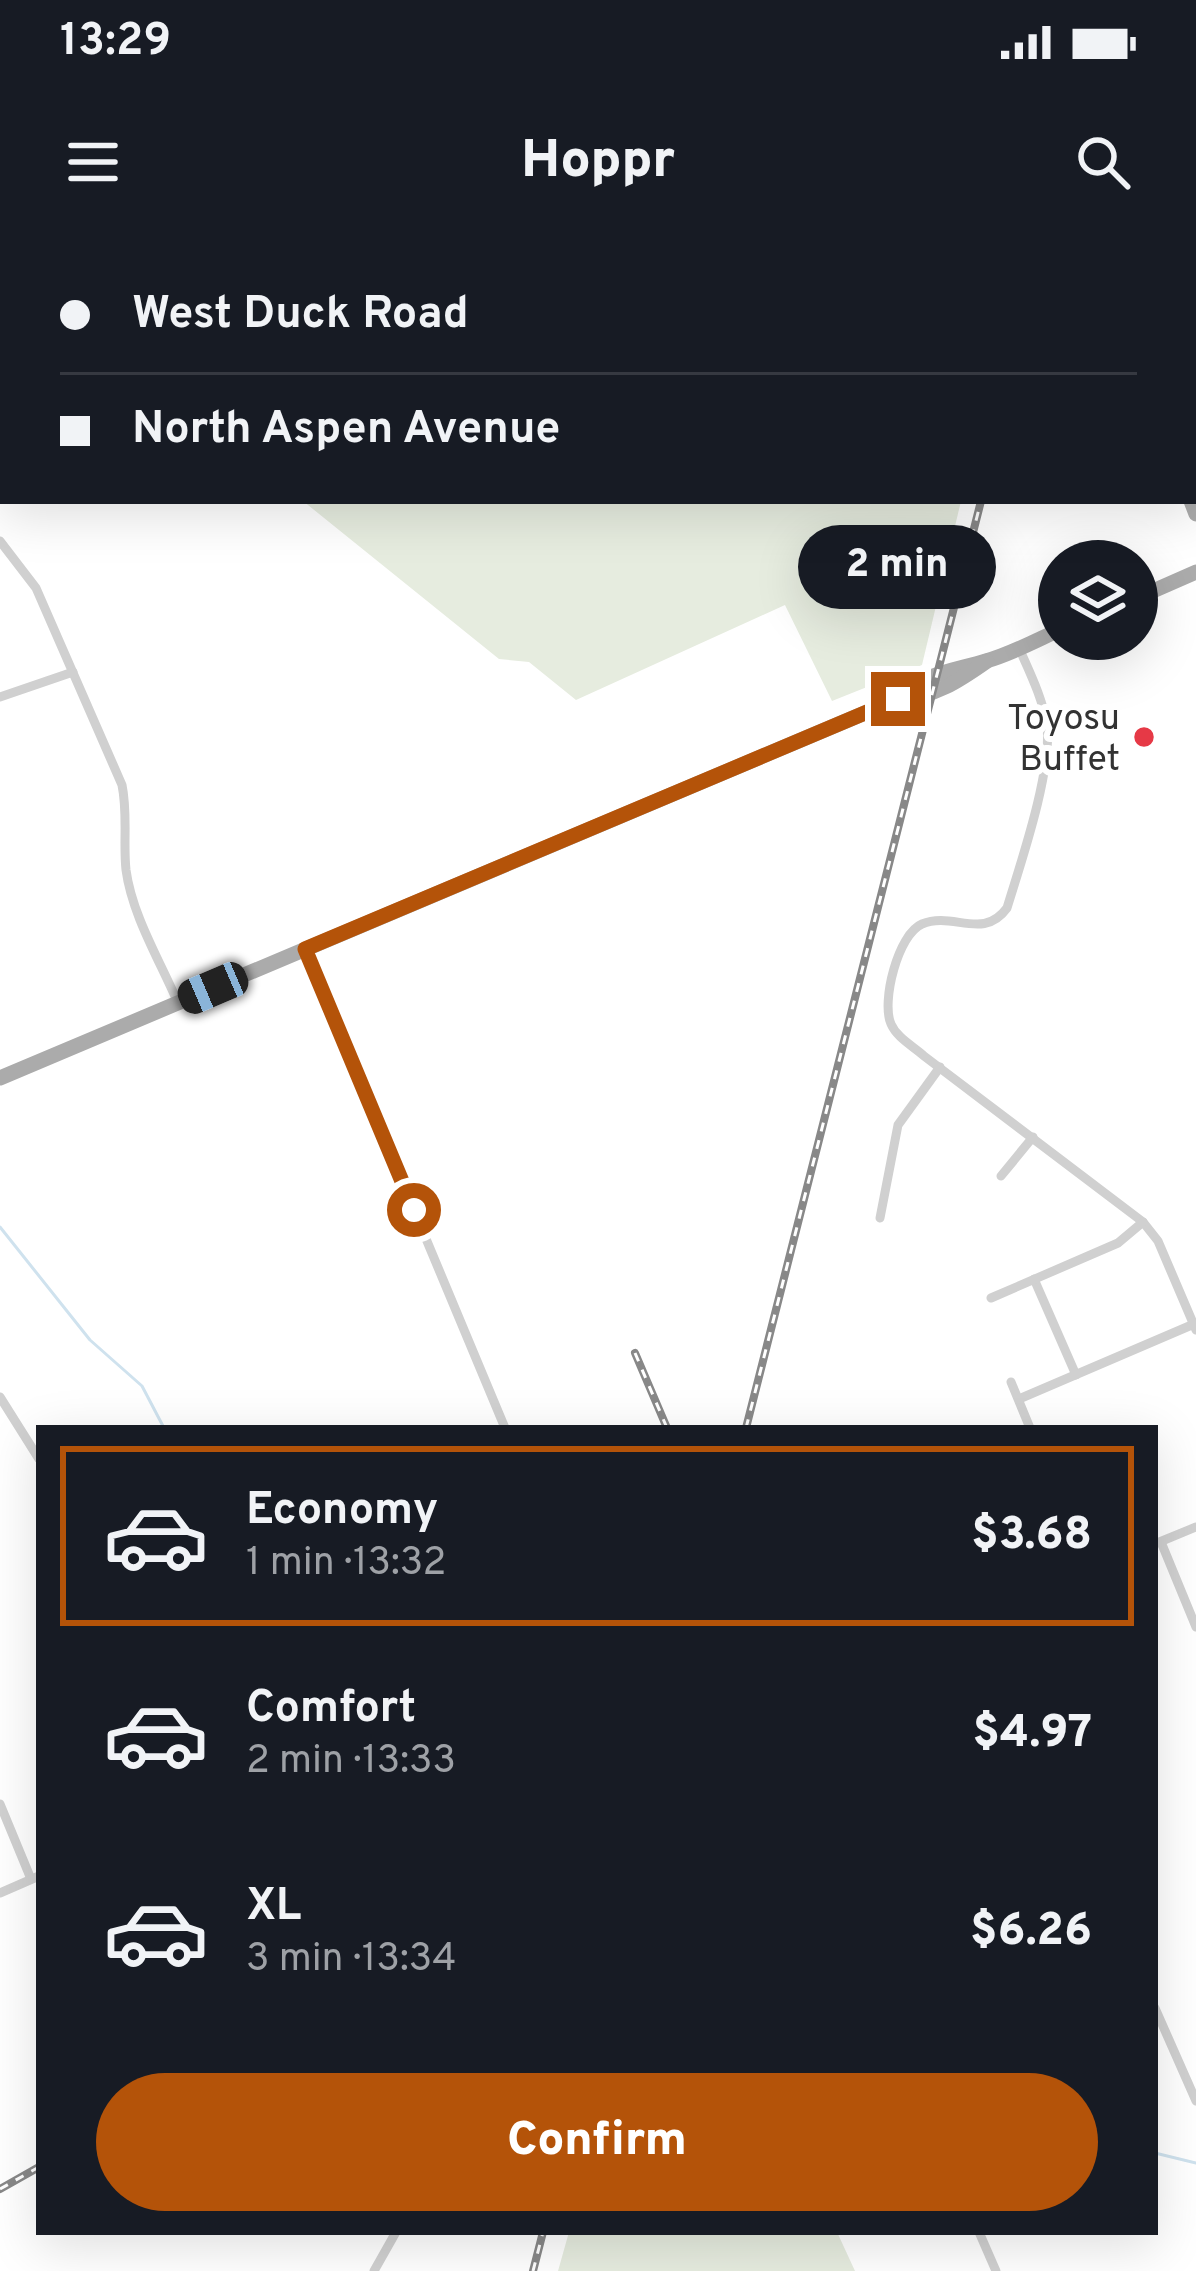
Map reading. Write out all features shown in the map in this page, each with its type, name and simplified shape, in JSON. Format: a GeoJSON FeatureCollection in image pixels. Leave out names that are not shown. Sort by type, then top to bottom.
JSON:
{"type":"FeatureCollection","features":[{"type":"Feature","properties":{"kind":"main road"},"geometry":{"type":"LineString","coordinates":[[1158,589],[1196,572]]}},
{"type":"Feature","properties":{"kind":"main road"},"geometry":{"type":"LineString","coordinates":[[0,1078],[898,699],[910,685],[1038,640]]}},
{"type":"Feature","properties":{"kind":"street"},"geometry":{"type":"LineString","coordinates":[[0,542],[36,588],[122,785],[127,810],[126,869],[132,894],[178,1003]]}},
{"type":"Feature","properties":{"kind":"street"},"geometry":{"type":"LineString","coordinates":[[1019,648],[1038,693],[1048,740],[1015,881],[1000,918],[980,926],[937,920],[912,929],[904,939],[885,1004],[888,1020],[895,1032],[1143,1222],[1158,1241],[1195,1327],[1019,1400]]}},
{"type":"Feature","properties":{"kind":"street"},"geometry":{"type":"LineString","coordinates":[[0,697],[73,672]]}},
{"type":"Feature","properties":{"kind":"street"},"geometry":{"type":"LineString","coordinates":[[305,949],[504,1425]]}},
{"type":"Feature","properties":{"kind":"street"},"geometry":{"type":"LineString","coordinates":[[880,1217],[898,1125],[940,1067]]}},
{"type":"Feature","properties":{"kind":"street"},"geometry":{"type":"LineString","coordinates":[[1001,1176],[1033,1137]]}},
{"type":"Feature","properties":{"kind":"street"},"geometry":{"type":"LineString","coordinates":[[991,1298],[1118,1244],[1143,1222]]}},
{"type":"Feature","properties":{"kind":"street"},"geometry":{"type":"LineString","coordinates":[[1034,1280],[1076,1375]]}},
{"type":"Feature","properties":{"kind":"street"},"geometry":{"type":"LineString","coordinates":[[1011,1382],[1029,1425]]}},
{"type":"Feature","properties":{"kind":"street"},"geometry":{"type":"LineString","coordinates":[[0,1397],[36,1454]]}},
{"type":"Feature","properties":{"kind":"street"},"geometry":{"type":"LineString","coordinates":[[1196,1527],[1158,1543],[1196,1628]]}},
{"type":"Feature","properties":{"kind":"street"},"geometry":{"type":"LineString","coordinates":[[0,1804],[35,1878],[0,1892]]}},
{"type":"Feature","properties":{"kind":"street"},"geometry":{"type":"LineString","coordinates":[[1158,2015],[1196,2101]]}},
{"type":"Feature","properties":{"kind":"street"},"geometry":{"type":"LineString","coordinates":[[374,2271],[395,2235]]}},
{"type":"Feature","properties":{"kind":"street"},"geometry":{"type":"LineString","coordinates":[[980,2235],[996,2271]]}},
{"type":"Feature","properties":{"kind":"shaded area"},"geometry":{"type":"Polygon","coordinates":[[[307,504],[960,504],[922,665],[832,701],[785,605],[576,700],[529,662],[499,659],[307,504]]]}},
{"type":"Feature","properties":{"kind":"shaded area"},"geometry":{"type":"Polygon","coordinates":[[[568,2235],[838,2235],[855,2271],[558,2271],[568,2235]]]}},
{"type":"Feature","properties":{"kind":"waterway"},"geometry":{"type":"LineString","coordinates":[[0,1227],[90,1340],[142,1386],[162,1425]]}},
{"type":"Feature","properties":{"kind":"waterway"},"geometry":{"type":"LineString","coordinates":[[1158,2154],[1196,2163]]}},
{"type":"Feature","properties":{"kind":"railway"},"geometry":{"type":"LineString","coordinates":[[747,1425],[980,504]]}},
{"type":"Feature","properties":{"kind":"railway"},"geometry":{"type":"LineString","coordinates":[[635,1353],[666,1425]]}},
{"type":"Feature","properties":{"kind":"railway"},"geometry":{"type":"LineString","coordinates":[[0,2189],[36,2169]]}},
{"type":"Feature","properties":{"kind":"railway"},"geometry":{"type":"LineString","coordinates":[[533,2271],[542,2235]]}},
{"type":"Feature","properties":{"kind":"place","name":"Toyosu Buffet"},"geometry":{"type":"Point","coordinates":[1144,737]}},
{"type":"Feature","properties":{"kind":"route"},"geometry":{"type":"LineString","coordinates":[[414,1210],[305,949],[898,699]]}}]}
